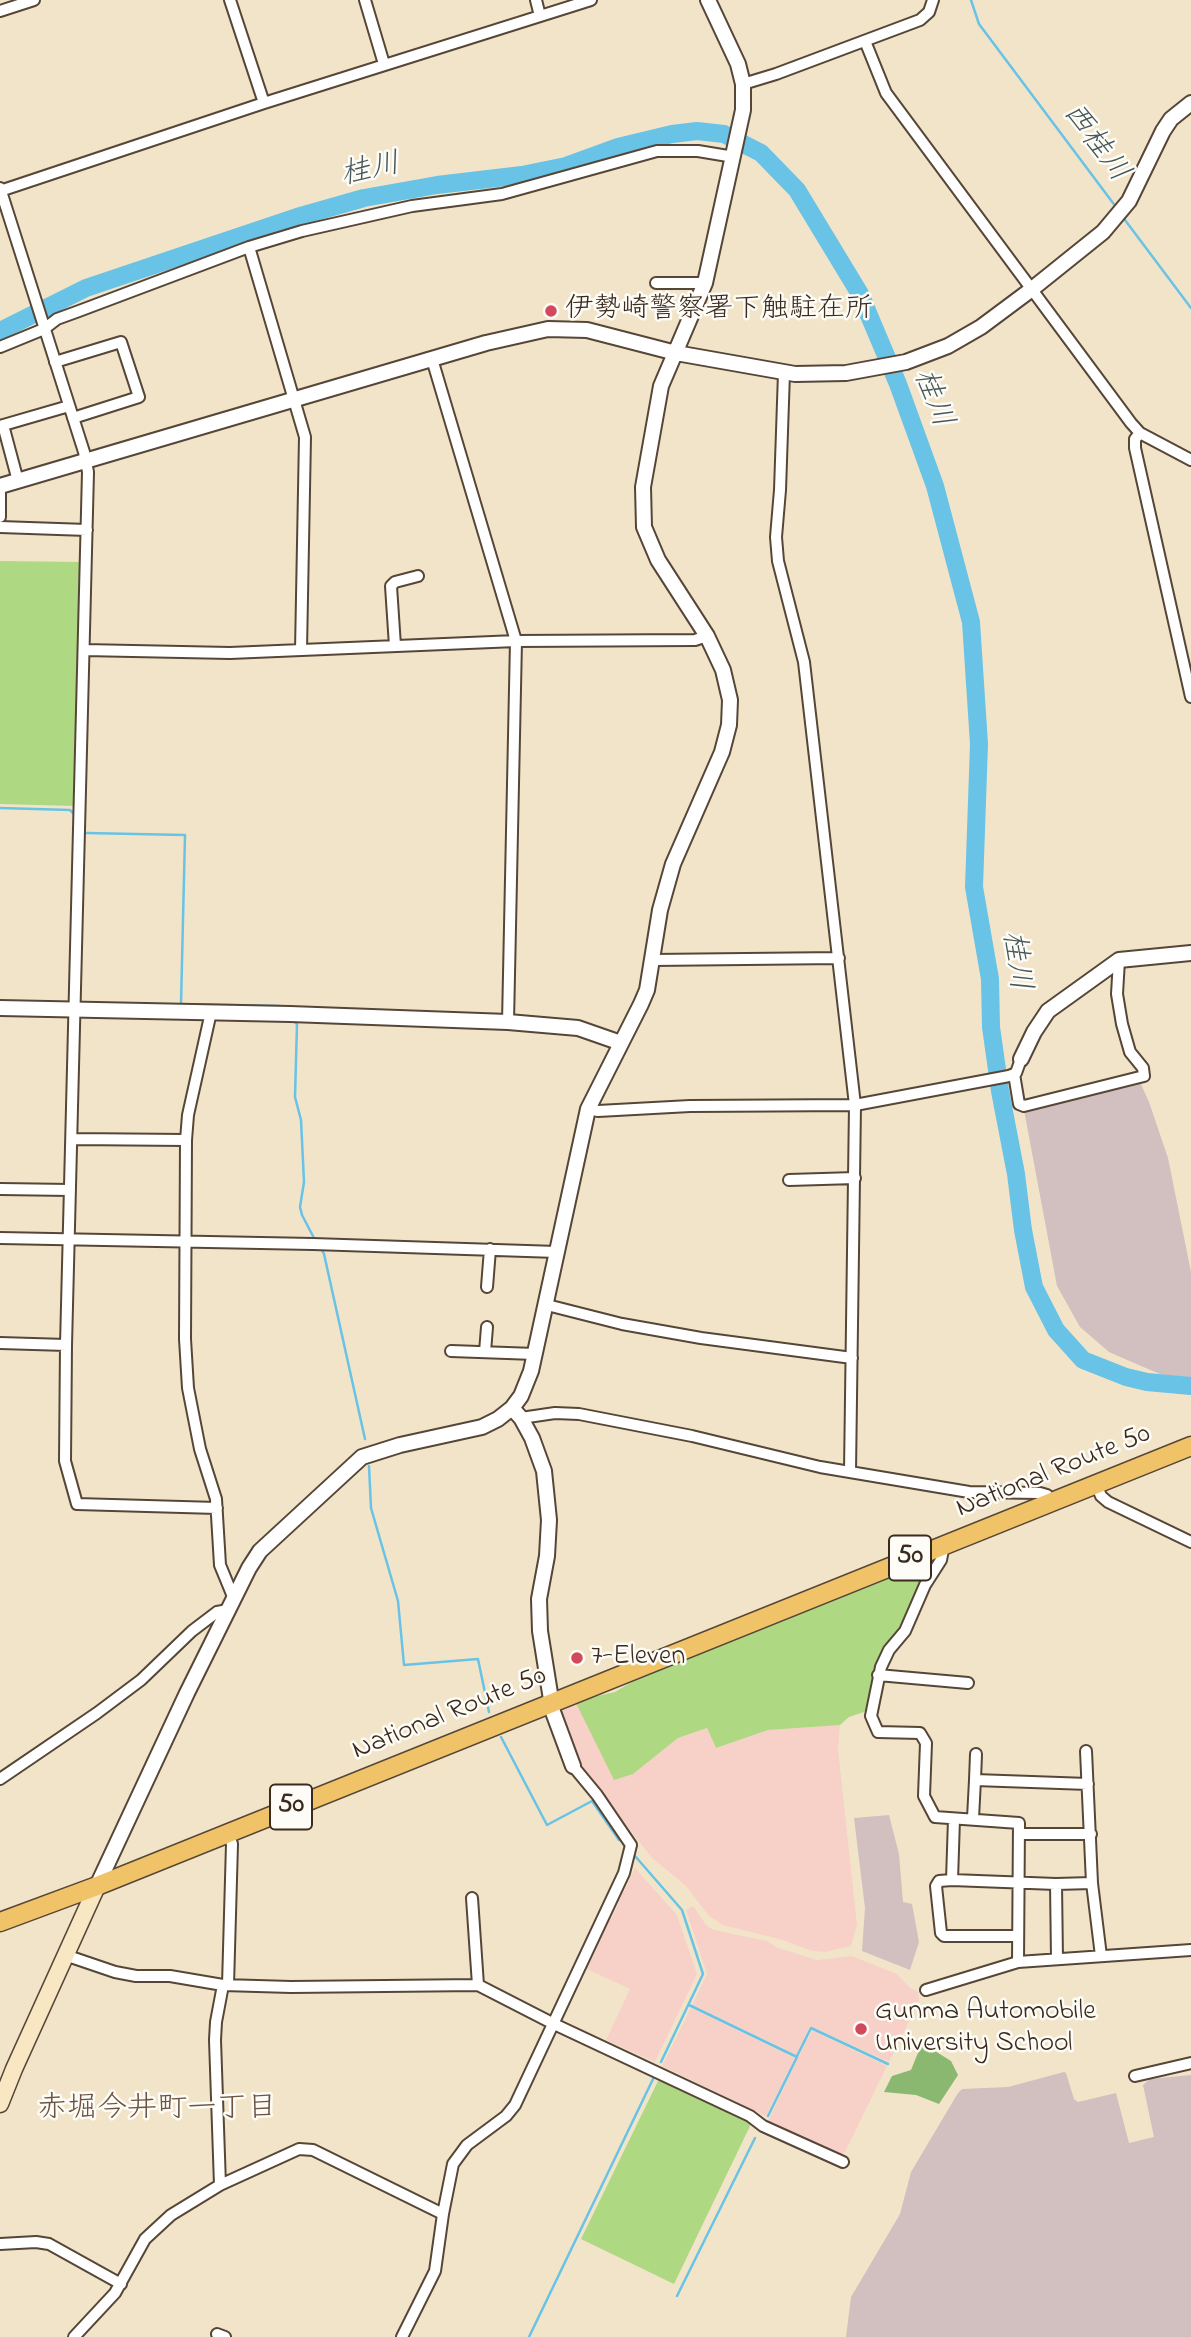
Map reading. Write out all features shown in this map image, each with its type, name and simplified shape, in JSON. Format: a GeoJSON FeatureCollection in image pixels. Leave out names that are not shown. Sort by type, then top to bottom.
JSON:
{"type":"FeatureCollection","features":[{"type":"Feature","properties":{"kind":"highway","name":"National Route 50"},"geometry":{"type":"LineString","coordinates":[[0,1922],[97,1886],[1191,1446]]}},
{"type":"Feature","properties":{"kind":"main road"},"geometry":{"type":"LineString","coordinates":[[0,2104],[97,1886]]}},
{"type":"Feature","properties":{"kind":"street"},"geometry":{"type":"LineString","coordinates":[[0,11],[34,0]]}},
{"type":"Feature","properties":{"kind":"street"},"geometry":{"type":"LineString","coordinates":[[230,0],[264,103]]}},
{"type":"Feature","properties":{"kind":"street"},"geometry":{"type":"LineString","coordinates":[[365,0],[384,64]]}},
{"type":"Feature","properties":{"kind":"street"},"geometry":{"type":"LineString","coordinates":[[536,0],[541,16]]}},
{"type":"Feature","properties":{"kind":"street"},"geometry":{"type":"LineString","coordinates":[[217,1508],[77,1504],[65,1453],[88,472],[0,190],[384,64],[591,0]]}},
{"type":"Feature","properties":{"kind":"street"},"geometry":{"type":"LineString","coordinates":[[402,2337],[435,2271],[450,2174],[458,2155],[477,2136],[506,2116],[514,2105],[620,1885],[631,1845],[597,1795],[573,1766],[553,1712],[538,1620],[549,1535],[544,1471],[535,1446],[517,1413],[527,1385],[547,1305],[588,1109],[647,990],[660,910],[673,864],[722,752],[729,725],[730,700],[723,670],[707,636],[658,560],[644,527],[643,487],[661,386],[705,283],[743,110],[743,84],[734,55],[708,0]]}},
{"type":"Feature","properties":{"kind":"street"},"geometry":{"type":"LineString","coordinates":[[743,84],[920,20],[929,12],[933,0]]}},
{"type":"Feature","properties":{"kind":"street"},"geometry":{"type":"LineString","coordinates":[[865,41],[886,93],[1140,433],[1191,460]]}},
{"type":"Feature","properties":{"kind":"street"},"geometry":{"type":"LineString","coordinates":[[0,486],[518,334],[557,328],[587,330],[676,353],[784,373],[825,374],[902,364],[961,339],[1002,313],[1093,240],[1120,213],[1132,196],[1163,131],[1178,112],[1191,103]]}},
{"type":"Feature","properties":{"kind":"street"},"geometry":{"type":"LineString","coordinates":[[0,347],[57,319],[249,247],[302,230],[412,205],[502,194],[657,151],[698,151],[734,155]]}},
{"type":"Feature","properties":{"kind":"street"},"geometry":{"type":"LineString","coordinates":[[249,247],[305,441],[301,650]]}},
{"type":"Feature","properties":{"kind":"street"},"geometry":{"type":"LineString","coordinates":[[656,283],[705,283]]}},
{"type":"Feature","properties":{"kind":"street"},"geometry":{"type":"LineString","coordinates":[[55,362],[121,342],[139,397],[73,418]]}},
{"type":"Feature","properties":{"kind":"street"},"geometry":{"type":"LineString","coordinates":[[432,359],[516,641],[508,1022]]}},
{"type":"Feature","properties":{"kind":"street"},"geometry":{"type":"LineString","coordinates":[[784,373],[776,537],[778,561],[804,662],[855,1105],[850,1471]]}},
{"type":"Feature","properties":{"kind":"street"},"geometry":{"type":"LineString","coordinates":[[18,481],[1,425],[69,405]]}},
{"type":"Feature","properties":{"kind":"street"},"geometry":{"type":"LineString","coordinates":[[1140,433],[1135,448],[1191,698]]}},
{"type":"Feature","properties":{"kind":"street"},"geometry":{"type":"LineString","coordinates":[[0,493],[0,517]]}},
{"type":"Feature","properties":{"kind":"street"},"geometry":{"type":"LineString","coordinates":[[0,527],[87,530]]}},
{"type":"Feature","properties":{"kind":"street"},"geometry":{"type":"LineString","coordinates":[[395,646],[391,586],[395,582],[418,576]]}},
{"type":"Feature","properties":{"kind":"street"},"geometry":{"type":"LineString","coordinates":[[84,650],[230,653],[516,641],[701,640],[707,636]]}},
{"type":"Feature","properties":{"kind":"street"},"geometry":{"type":"LineString","coordinates":[[588,1109],[598,1111],[704,1106],[855,1105],[1011,1075],[1048,1011],[1119,960],[1191,953]]}},
{"type":"Feature","properties":{"kind":"street"},"geometry":{"type":"LineString","coordinates":[[652,960],[839,958]]}},
{"type":"Feature","properties":{"kind":"street"},"geometry":{"type":"LineString","coordinates":[[1011,1075],[1019,1104],[1024,1107],[1144,1076],[1143,1068],[1130,1052],[1122,1024],[1118,994],[1119,960]]}},
{"type":"Feature","properties":{"kind":"street"},"geometry":{"type":"LineString","coordinates":[[0,1008],[508,1022],[578,1028],[621,1043]]}},
{"type":"Feature","properties":{"kind":"street"},"geometry":{"type":"LineString","coordinates":[[211,1012],[188,1115],[186,1140],[185,1339],[188,1388],[200,1449],[213,1487],[217,1508],[220,1565],[231,1605]]}},
{"type":"Feature","properties":{"kind":"street"},"geometry":{"type":"LineString","coordinates":[[72,1139],[186,1140]]}},
{"type":"Feature","properties":{"kind":"street"},"geometry":{"type":"LineString","coordinates":[[789,1180],[855,1178]]}},
{"type":"Feature","properties":{"kind":"street"},"geometry":{"type":"LineString","coordinates":[[0,1189],[70,1190]]}},
{"type":"Feature","properties":{"kind":"street"},"geometry":{"type":"LineString","coordinates":[[0,1238],[557,1252]]}},
{"type":"Feature","properties":{"kind":"street"},"geometry":{"type":"LineString","coordinates":[[486,1287],[490,1249]]}},
{"type":"Feature","properties":{"kind":"street"},"geometry":{"type":"LineString","coordinates":[[547,1305],[648,1329],[852,1358]]}},
{"type":"Feature","properties":{"kind":"street"},"geometry":{"type":"LineString","coordinates":[[485,1352],[486,1326]]}},
{"type":"Feature","properties":{"kind":"street"},"geometry":{"type":"LineString","coordinates":[[0,1343],[66,1345]]}},
{"type":"Feature","properties":{"kind":"street"},"geometry":{"type":"LineString","coordinates":[[451,1351],[535,1354]]}},
{"type":"Feature","properties":{"kind":"street"},"geometry":{"type":"LineString","coordinates":[[97,1886],[248,1568],[260,1551],[354,1462],[369,1453],[482,1427],[517,1413],[579,1414],[692,1436],[820,1467],[969,1492],[1040,1493],[1047,1495],[1051,1502]]}},
{"type":"Feature","properties":{"kind":"street"},"geometry":{"type":"LineString","coordinates":[[1096,1484],[1101,1496],[1108,1502],[1191,1542]]}},
{"type":"Feature","properties":{"kind":"street"},"geometry":{"type":"LineString","coordinates":[[944,1545],[941,1560],[925,1585],[905,1631],[889,1650],[878,1675],[871,1716],[878,1732],[919,1733],[926,1743],[924,1796],[931,1814],[935,1817],[1016,1821],[1020,1826],[1018,1962]]}},
{"type":"Feature","properties":{"kind":"street"},"geometry":{"type":"LineString","coordinates":[[0,1779],[130,1688],[217,1612],[231,1605]]}},
{"type":"Feature","properties":{"kind":"street"},"geometry":{"type":"LineString","coordinates":[[878,1675],[968,1683]]}},
{"type":"Feature","properties":{"kind":"street"},"geometry":{"type":"LineString","coordinates":[[1086,1751],[1093,1883],[1101,1956]]}},
{"type":"Feature","properties":{"kind":"street"},"geometry":{"type":"LineString","coordinates":[[973,1818],[976,1754]]}},
{"type":"Feature","properties":{"kind":"street"},"geometry":{"type":"LineString","coordinates":[[975,1780],[1087,1784]]}},
{"type":"Feature","properties":{"kind":"street"},"geometry":{"type":"LineString","coordinates":[[952,1880],[954,1819]]}},
{"type":"Feature","properties":{"kind":"street"},"geometry":{"type":"LineString","coordinates":[[220,2185],[215,2040],[216,2022],[226,1985],[232,1844],[228,1833]]}},
{"type":"Feature","properties":{"kind":"street"},"geometry":{"type":"LineString","coordinates":[[1020,1834],[1091,1834]]}},
{"type":"Feature","properties":{"kind":"street"},"geometry":{"type":"LineString","coordinates":[[1017,1936],[944,1936],[941,1933],[936,1886],[939,1881],[1093,1883]]}},
{"type":"Feature","properties":{"kind":"street"},"geometry":{"type":"LineString","coordinates":[[1056,1884],[1057,1959]]}},
{"type":"Feature","properties":{"kind":"street"},"geometry":{"type":"LineString","coordinates":[[472,1898],[478,1984]]}},
{"type":"Feature","properties":{"kind":"street"},"geometry":{"type":"LineString","coordinates":[[926,1990],[1018,1962],[1191,1950]]}},
{"type":"Feature","properties":{"kind":"street"},"geometry":{"type":"LineString","coordinates":[[65,1955],[125,1974],[170,1976],[226,1985],[350,1987],[478,1984],[554,2024],[750,2116],[763,2126],[844,2162]]}},
{"type":"Feature","properties":{"kind":"street"},"geometry":{"type":"LineString","coordinates":[[1135,2076],[1191,2063]]}},
{"type":"Feature","properties":{"kind":"street"},"geometry":{"type":"LineString","coordinates":[[74,2337],[121,2284],[141,2245],[152,2231],[179,2208],[220,2185],[303,2148],[443,2214]]}},
{"type":"Feature","properties":{"kind":"street"},"geometry":{"type":"LineString","coordinates":[[0,2245],[36,2242],[49,2244],[121,2284]]}},
{"type":"Feature","properties":{"kind":"shaded area"},"geometry":{"type":"Polygon","coordinates":[[[1139,1080],[1168,1158],[1191,1272],[1191,1378],[1160,1374],[1109,1352],[1080,1327],[1057,1286],[1024,1110],[1139,1080]]]}},
{"type":"Feature","properties":{"kind":"shaded area"},"geometry":{"type":"Polygon","coordinates":[[[575,1701],[633,1774],[678,1738],[707,1728],[716,1748],[768,1730],[840,1725],[838,1749],[857,1925],[851,1946],[825,1952],[813,1951],[723,1925],[709,1916],[685,1885],[652,1858],[584,1771],[560,1710],[562,1705],[575,1701]]]}},
{"type":"Feature","properties":{"kind":"shaded area"},"geometry":{"type":"Polygon","coordinates":[[[889,1815],[899,1854],[903,1902],[912,1904],[919,1942],[910,1970],[862,1951],[865,1908],[854,1818],[889,1815]]]}},
{"type":"Feature","properties":{"kind":"shaded area"},"geometry":{"type":"Polygon","coordinates":[[[635,1868],[677,1915],[697,1974],[655,2062],[606,2040],[630,1989],[587,1969],[600,1941],[598,1939],[608,1919],[611,1919],[619,1902],[617,1900],[621,1892],[624,1892],[635,1868]]]}},
{"type":"Feature","properties":{"kind":"shaded area","name":"Gunma Automobile University School"},"geometry":{"type":"Polygon","coordinates":[[[693,1906],[707,1926],[714,1930],[767,1941],[778,1948],[817,1960],[852,1956],[897,1974],[910,1988],[918,1992],[919,2001],[889,2062],[810,2026],[804,2038],[808,2039],[812,2030],[887,2066],[845,2152],[838,2155],[768,2121],[805,2043],[802,2042],[796,2055],[787,2051],[786,2054],[795,2058],[766,2116],[662,2066],[691,2008],[783,2052],[785,2049],[692,2005],[707,1974],[686,1910],[693,1906]]]}},
{"type":"Feature","properties":{"kind":"shaded area"},"geometry":{"type":"Polygon","coordinates":[[[1064,2072],[1074,2099],[1078,2102],[1116,2093],[1129,2143],[1154,2137],[1143,2085],[1150,2079],[1191,2075],[1191,2337],[846,2337],[851,2297],[900,2214],[911,2172],[958,2093],[962,2089],[1008,2087],[1064,2072]]]}},
{"type":"Feature","properties":{"kind":"green space"},"geometry":{"type":"Polygon","coordinates":[[[0,561],[80,562],[75,806],[0,804],[0,561]]]}},
{"type":"Feature","properties":{"kind":"green space"},"geometry":{"type":"Polygon","coordinates":[[[935,1557],[936,1560],[916,1593],[902,1627],[884,1648],[875,1666],[868,1708],[864,1712],[849,1717],[840,1725],[768,1730],[716,1748],[707,1728],[678,1738],[633,1774],[614,1780],[575,1701],[615,1692],[645,1674],[935,1557]]]}},
{"type":"Feature","properties":{"kind":"green space"},"geometry":{"type":"Polygon","coordinates":[[[922,2043],[951,2061],[958,2075],[939,2104],[916,2095],[884,2092],[892,2076],[911,2070],[922,2043]]]}},
{"type":"Feature","properties":{"kind":"green space"},"geometry":{"type":"Polygon","coordinates":[[[659,2079],[750,2122],[674,2284],[581,2239],[659,2079]]]}},
{"type":"Feature","properties":{"kind":"waterway","name":"西桂川"},"geometry":{"type":"LineString","coordinates":[[971,0],[979,24],[1116,207]]}},
{"type":"Feature","properties":{"kind":"waterway","name":"桂川"},"geometry":{"type":"LineString","coordinates":[[0,331],[86,288],[297,217],[364,198],[437,185],[522,175],[566,166],[618,147],[697,131],[724,134],[761,153],[797,190],[860,294],[898,384],[935,486],[971,622],[979,744],[974,887],[990,979],[991,1027],[1000,1091],[1034,1287],[1056,1330],[1083,1360],[1126,1377],[1191,1386]]}},
{"type":"Feature","properties":{"kind":"waterway","name":"西桂川"},"geometry":{"type":"LineString","coordinates":[[1122,216],[1191,308]]}},
{"type":"Feature","properties":{"kind":"waterway"},"geometry":{"type":"LineString","coordinates":[[0,808],[70,810],[75,815]]}},
{"type":"Feature","properties":{"kind":"waterway"},"geometry":{"type":"LineString","coordinates":[[86,833],[185,835],[181,1004],[280,1006]]}},
{"type":"Feature","properties":{"kind":"waterway"},"geometry":{"type":"LineString","coordinates":[[295,1022],[295,1097],[301,1120],[304,1182],[300,1207],[315,1240]]}},
{"type":"Feature","properties":{"kind":"waterway"},"geometry":{"type":"LineString","coordinates":[[321,1248],[365,1439]]}},
{"type":"Feature","properties":{"kind":"waterway"},"geometry":{"type":"LineString","coordinates":[[369,1466],[371,1508],[398,1601],[404,1665],[478,1659],[489,1712]]}},
{"type":"Feature","properties":{"kind":"waterway"},"geometry":{"type":"LineString","coordinates":[[501,1737],[547,1825],[592,1801],[619,1840]]}},
{"type":"Feature","properties":{"kind":"waterway"},"geometry":{"type":"LineString","coordinates":[[635,1856],[682,1910],[703,1974],[661,2062]]}},
{"type":"Feature","properties":{"kind":"waterway"},"geometry":{"type":"LineString","coordinates":[[689,2005],[797,2057],[768,2116]]}},
{"type":"Feature","properties":{"kind":"waterway"},"geometry":{"type":"LineString","coordinates":[[797,2056],[811,2028],[888,2064]]}},
{"type":"Feature","properties":{"kind":"waterway"},"geometry":{"type":"LineString","coordinates":[[529,2337],[654,2077]]}},
{"type":"Feature","properties":{"kind":"waterway"},"geometry":{"type":"LineString","coordinates":[[677,2296],[755,2138]]}},
{"type":"Feature","properties":{"kind":"place","name":"伊勢崎警察署下触駐在所"},"geometry":{"type":"Point","coordinates":[551,311]}},
{"type":"Feature","properties":{"kind":"place","name":"7-Eleven"},"geometry":{"type":"Point","coordinates":[577,1658]}},
{"type":"Feature","properties":{"kind":"place","name":"Gunma Automobile University School"},"geometry":{"type":"Point","coordinates":[861,2029]}},
{"type":"Feature","properties":{"kind":"district","name":"赤堀今井町一丁目"},"geometry":{"type":"Point","coordinates":[157,2111]}}]}
